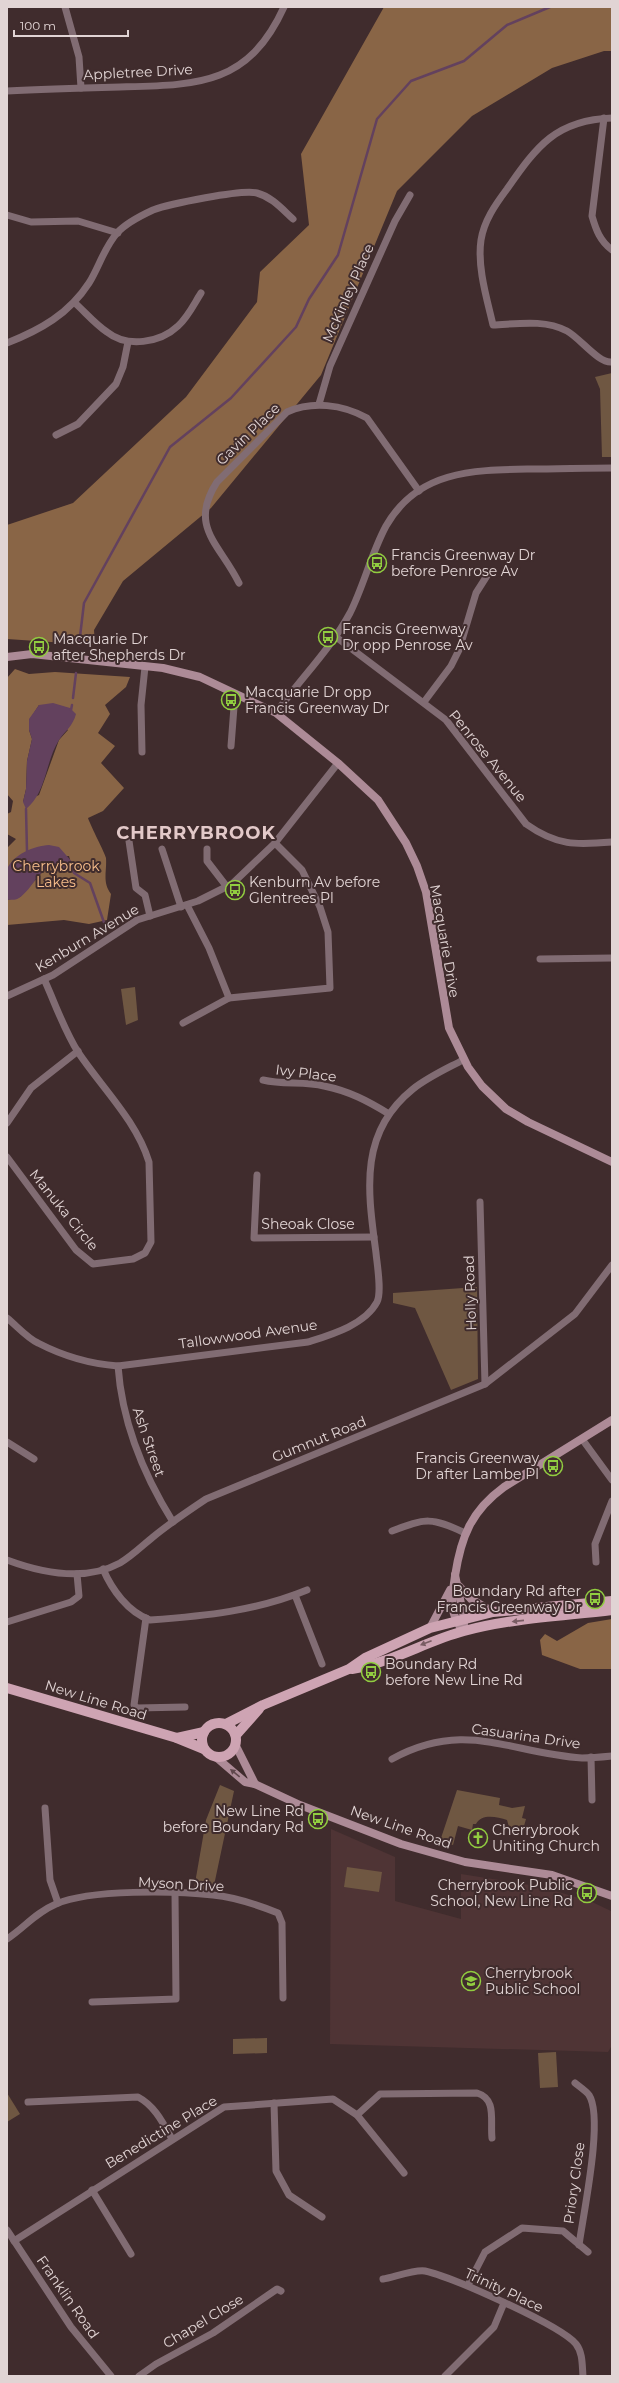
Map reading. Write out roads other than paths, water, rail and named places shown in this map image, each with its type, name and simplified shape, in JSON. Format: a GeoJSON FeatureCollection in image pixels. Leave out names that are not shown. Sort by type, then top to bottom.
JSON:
{"type":"FeatureCollection","features":[{"type":"Feature","properties":{"kind":"main road","name":"Macquarie Drive"},"geometry":{"type":"LineString","coordinates":[[7,657],[32,654],[186,673],[276,713],[338,763],[378,800],[406,843],[417,866],[426,892],[443,1007],[449,1028],[462,1060],[482,1086],[506,1109],[528,1122],[612,1162]]}},
{"type":"Feature","properties":{"kind":"main road"},"geometry":{"type":"LineString","coordinates":[[463,1631],[460,1619],[451,1599],[456,1586],[455,1576],[459,1551],[465,1533],[482,1507],[496,1492],[612,1420]]}},
{"type":"Feature","properties":{"kind":"main road"},"geometry":{"type":"LineString","coordinates":[[456,1586],[471,1599],[493,1612]]}},
{"type":"Feature","properties":{"kind":"main road"},"geometry":{"type":"LineString","coordinates":[[430,1628],[456,1586]]}},
{"type":"Feature","properties":{"kind":"main road"},"geometry":{"type":"LineString","coordinates":[[350,1669],[365,1658],[430,1628],[460,1619],[493,1612],[612,1601]]}},
{"type":"Feature","properties":{"kind":"main road"},"geometry":{"type":"LineString","coordinates":[[236,1746],[228,1755],[217,1758],[204,1749],[202,1744],[204,1732],[213,1724],[226,1724],[263,1704],[350,1669],[368,1666],[463,1631],[515,1621],[612,1610]]}},
{"type":"Feature","properties":{"kind":"main road","name":"New Line Road"},"geometry":{"type":"LineString","coordinates":[[7,1688],[176,1738],[204,1749]]}},
{"type":"Feature","properties":{"kind":"main road"},"geometry":{"type":"LineString","coordinates":[[255,1784],[236,1746],[236,1735],[263,1704]]}},
{"type":"Feature","properties":{"kind":"main road"},"geometry":{"type":"LineString","coordinates":[[226,1724],[236,1735]]}},
{"type":"Feature","properties":{"kind":"main road","name":"New Line Road"},"geometry":{"type":"LineString","coordinates":[[176,1738],[204,1732]]}},
{"type":"Feature","properties":{"kind":"main road","name":"New Line Road"},"geometry":{"type":"LineString","coordinates":[[217,1758],[245,1782],[255,1784],[300,1805],[401,1844],[465,1862],[552,1875],[612,1896]]}},
{"type":"Feature","properties":{"kind":"street"},"geometry":{"type":"LineString","coordinates":[[65,7],[79,57],[81,88]]}},
{"type":"Feature","properties":{"kind":"street","name":"Appletree Drive"},"geometry":{"type":"LineString","coordinates":[[7,91],[191,84],[220,76],[252,55],[265,41],[284,7]]}},
{"type":"Feature","properties":{"kind":"street"},"geometry":{"type":"LineString","coordinates":[[604,118],[592,216],[596,231],[601,240],[612,250]]}},
{"type":"Feature","properties":{"kind":"street"},"geometry":{"type":"LineString","coordinates":[[612,118],[586,120],[565,127],[550,136],[532,152],[494,208],[484,226],[480,256],[493,325],[552,325],[578,338],[601,360],[612,362]]}},
{"type":"Feature","properties":{"kind":"street"},"geometry":{"type":"LineString","coordinates":[[7,343],[41,328],[75,303],[89,283],[106,249],[118,233],[136,218],[154,210],[240,191],[257,193],[271,199],[293,219]]}},
{"type":"Feature","properties":{"kind":"street","name":"McKinley Place"},"geometry":{"type":"LineString","coordinates":[[319,404],[330,366],[395,220],[410,195]]}},
{"type":"Feature","properties":{"kind":"street"},"geometry":{"type":"LineString","coordinates":[[7,215],[31,222],[78,221],[118,233]]}},
{"type":"Feature","properties":{"kind":"street"},"geometry":{"type":"LineString","coordinates":[[75,303],[107,333],[128,342],[164,335],[178,326],[201,292]]}},
{"type":"Feature","properties":{"kind":"street"},"geometry":{"type":"LineString","coordinates":[[56,435],[78,424],[116,384],[124,367],[128,342]]}},
{"type":"Feature","properties":{"kind":"street","name":"Gavin Place"},"geometry":{"type":"LineString","coordinates":[[239,583],[229,563],[210,538],[205,523],[204,510],[208,496],[217,482],[286,412],[301,406],[319,404],[355,411],[367,418],[419,491]]}},
{"type":"Feature","properties":{"kind":"street"},"geometry":{"type":"LineString","coordinates":[[276,713],[336,637],[360,591],[386,527],[396,512],[419,491],[440,480],[472,470],[612,468]]}},
{"type":"Feature","properties":{"kind":"street"},"geometry":{"type":"LineString","coordinates":[[424,702],[451,666],[459,650],[476,593],[490,571]]}},
{"type":"Feature","properties":{"kind":"street","name":"Penrose Avenue"},"geometry":{"type":"LineString","coordinates":[[336,637],[446,720],[526,824],[544,836],[565,843],[612,842]]}},
{"type":"Feature","properties":{"kind":"street"},"geometry":{"type":"LineString","coordinates":[[142,752],[141,705],[145,667]]}},
{"type":"Feature","properties":{"kind":"street"},"geometry":{"type":"LineString","coordinates":[[231,746],[234,707],[240,696]]}},
{"type":"Feature","properties":{"kind":"street","name":"Kenburn Avenue"},"geometry":{"type":"LineString","coordinates":[[7,996],[44,980],[137,920],[184,906],[227,887],[238,879],[275,843],[338,763]]}},
{"type":"Feature","properties":{"kind":"street"},"geometry":{"type":"LineString","coordinates":[[129,841],[136,888],[145,895],[150,916]]}},
{"type":"Feature","properties":{"kind":"street"},"geometry":{"type":"LineString","coordinates":[[183,1023],[229,998],[330,988],[328,932],[320,907],[302,870],[275,843]]}},
{"type":"Feature","properties":{"kind":"street"},"geometry":{"type":"LineString","coordinates":[[162,849],[184,906],[209,948],[229,998]]}},
{"type":"Feature","properties":{"kind":"street"},"geometry":{"type":"LineString","coordinates":[[207,849],[207,861],[227,887]]}},
{"type":"Feature","properties":{"kind":"street"},"geometry":{"type":"LineString","coordinates":[[540,959],[612,958]]}},
{"type":"Feature","properties":{"kind":"street","name":"Manuka Circle"},"geometry":{"type":"LineString","coordinates":[[7,1157],[76,1250],[87,1261],[93,1264],[133,1259],[145,1253],[151,1242],[149,1162],[146,1151],[135,1130],[78,1051],[44,980]]}},
{"type":"Feature","properties":{"kind":"street"},"geometry":{"type":"LineString","coordinates":[[7,1123],[31,1088],[78,1051]]}},
{"type":"Feature","properties":{"kind":"street","name":"Tallowwood Avenue"},"geometry":{"type":"LineString","coordinates":[[7,1318],[37,1343],[72,1357],[103,1365],[118,1366],[308,1342],[331,1335],[354,1323],[368,1313],[378,1301],[379,1273],[368,1174],[374,1144],[389,1114],[414,1088],[462,1060]]}},
{"type":"Feature","properties":{"kind":"street","name":"Ivy Place"},"geometry":{"type":"LineString","coordinates":[[263,1080],[276,1083],[324,1086],[359,1096],[389,1114]]}},
{"type":"Feature","properties":{"kind":"street","name":"Sheoak Close"},"geometry":{"type":"LineString","coordinates":[[257,1175],[254,1238],[374,1237]]}},
{"type":"Feature","properties":{"kind":"street","name":"Holly Road"},"geometry":{"type":"LineString","coordinates":[[480,1202],[486,1384]]}},
{"type":"Feature","properties":{"kind":"street","name":"Gumnut Road"},"geometry":{"type":"LineString","coordinates":[[7,1560],[37,1570],[77,1574],[103,1570],[120,1563],[173,1522],[219,1493],[486,1384],[516,1362],[575,1314],[612,1265]]}},
{"type":"Feature","properties":{"kind":"street","name":"Ash Street"},"geometry":{"type":"LineString","coordinates":[[118,1366],[124,1414],[148,1481],[173,1522]]}},
{"type":"Feature","properties":{"kind":"street"},"geometry":{"type":"LineString","coordinates":[[582,1439],[612,1480]]}},
{"type":"Feature","properties":{"kind":"street"},"geometry":{"type":"LineString","coordinates":[[7,1442],[34,1459]]}},
{"type":"Feature","properties":{"kind":"street"},"geometry":{"type":"LineString","coordinates":[[596,1562],[595,1544],[612,1502]]}},
{"type":"Feature","properties":{"kind":"street"},"geometry":{"type":"LineString","coordinates":[[392,1531],[420,1520],[430,1520],[448,1525],[465,1533]]}},
{"type":"Feature","properties":{"kind":"street"},"geometry":{"type":"LineString","coordinates":[[103,1570],[108,1581],[129,1607],[146,1618],[212,1615],[252,1609],[307,1590]]}},
{"type":"Feature","properties":{"kind":"street"},"geometry":{"type":"LineString","coordinates":[[7,1622],[71,1602],[79,1596],[77,1574]]}},
{"type":"Feature","properties":{"kind":"street"},"geometry":{"type":"LineString","coordinates":[[296,1595],[322,1664]]}},
{"type":"Feature","properties":{"kind":"street"},"geometry":{"type":"LineString","coordinates":[[146,1618],[134,1706],[137,1708],[185,1708]]}},
{"type":"Feature","properties":{"kind":"street","name":"Casuarina Drive"},"geometry":{"type":"LineString","coordinates":[[392,1759],[431,1742],[465,1740],[502,1743],[560,1755],[591,1757],[612,1756]]}},
{"type":"Feature","properties":{"kind":"street"},"geometry":{"type":"LineString","coordinates":[[591,1757],[592,1800]]}},
{"type":"Feature","properties":{"kind":"street"},"geometry":{"type":"LineString","coordinates":[[45,1808],[50,1880],[58,1903]]}},
{"type":"Feature","properties":{"kind":"street"},"geometry":{"type":"LineString","coordinates":[[92,2002],[176,1999],[175,1893]]}},
{"type":"Feature","properties":{"kind":"street","name":"Myson Drive"},"geometry":{"type":"LineString","coordinates":[[7,1939],[38,1912],[58,1903],[94,1895],[175,1893],[215,1895],[264,1907],[278,1913],[282,1923],[283,1998]]}},
{"type":"Feature","properties":{"kind":"street","name":"Priory Close"},"geometry":{"type":"LineString","coordinates":[[575,2083],[589,2095],[592,2104],[594,2146],[580,2245]]}},
{"type":"Feature","properties":{"kind":"street"},"geometry":{"type":"LineString","coordinates":[[357,2115],[380,2094],[477,2093],[486,2095],[491,2104],[492,2138]]}},
{"type":"Feature","properties":{"kind":"street"},"geometry":{"type":"LineString","coordinates":[[28,2102],[138,2097],[147,2102],[157,2113],[172,2139]]}},
{"type":"Feature","properties":{"kind":"street","name":"Benedictine Place"},"geometry":{"type":"LineString","coordinates":[[14,2241],[224,2107],[333,2099],[357,2115],[404,2173]]}},
{"type":"Feature","properties":{"kind":"street"},"geometry":{"type":"LineString","coordinates":[[274,2103],[276,2171],[289,2195],[322,2218]]}},
{"type":"Feature","properties":{"kind":"street"},"geometry":{"type":"LineString","coordinates":[[92,2190],[131,2254]]}},
{"type":"Feature","properties":{"kind":"street"},"geometry":{"type":"LineString","coordinates":[[468,2286],[485,2252],[522,2228],[563,2231],[588,2252]]}},
{"type":"Feature","properties":{"kind":"street","name":"Franklin Road"},"geometry":{"type":"LineString","coordinates":[[7,2230],[71,2327],[111,2376]]}},
{"type":"Feature","properties":{"kind":"street","name":"Trinity Place"},"geometry":{"type":"LineString","coordinates":[[384,2279],[424,2271],[468,2286],[504,2303],[558,2331],[575,2344],[582,2356],[583,2376]]}},
{"type":"Feature","properties":{"kind":"street","name":"Chapel Close"},"geometry":{"type":"LineString","coordinates":[[139,2376],[156,2364],[213,2333],[277,2289],[281,2291]]}},
{"type":"Feature","properties":{"kind":"street"},"geometry":{"type":"LineString","coordinates":[[445,2376],[494,2327],[504,2303]]}},
{"type":"Feature","properties":{"kind":"waterway"},"geometry":{"type":"LineString","coordinates":[[79,645],[84,603],[170,447],[231,398],[296,327],[309,299],[338,255],[377,119],[411,81],[464,61],[507,25],[550,7]]}},
{"type":"Feature","properties":{"kind":"waterway"},"geometry":{"type":"LineString","coordinates":[[73,698],[76,673]]}},
{"type":"Feature","properties":{"kind":"waterway"},"geometry":{"type":"LineString","coordinates":[[71,710],[72,705]]}},
{"type":"Feature","properties":{"kind":"waterway"},"geometry":{"type":"LineString","coordinates":[[26,809],[27,851]]}},
{"type":"Feature","properties":{"kind":"waterway"},"geometry":{"type":"LineString","coordinates":[[74,873],[90,883],[106,928]]}},
{"type":"Feature","properties":{"kind":"place","name":"Francis Greenway Dr before Penrose Av"},"geometry":{"type":"Point","coordinates":[377,563]}},
{"type":"Feature","properties":{"kind":"place","name":"Francis Greenway Dr opp Penrose Av"},"geometry":{"type":"Point","coordinates":[328,637]}},
{"type":"Feature","properties":{"kind":"place","name":"Macquarie Dr after Shepherds Dr"},"geometry":{"type":"Point","coordinates":[39,647]}},
{"type":"Feature","properties":{"kind":"place","name":"Macquarie Dr opp Francis Greenway Dr"},"geometry":{"type":"Point","coordinates":[231,700]}},
{"type":"Feature","properties":{"kind":"place","name":"Kenburn Av before Glentrees Pl"},"geometry":{"type":"Point","coordinates":[235,890]}},
{"type":"Feature","properties":{"kind":"place","name":"Francis Greenway Dr after Lambe Pl"},"geometry":{"type":"Point","coordinates":[553,1466]}},
{"type":"Feature","properties":{"kind":"place","name":"Boundary Rd after Francis Greenway Dr"},"geometry":{"type":"Point","coordinates":[595,1599]}},
{"type":"Feature","properties":{"kind":"place","name":"Boundary Rd before New Line Rd"},"geometry":{"type":"Point","coordinates":[371,1672]}},
{"type":"Feature","properties":{"kind":"place","name":"New Line Rd before Boundary Rd"},"geometry":{"type":"Point","coordinates":[318,1819]}},
{"type":"Feature","properties":{"kind":"place","name":"Cherrybrook Uniting Church"},"geometry":{"type":"Point","coordinates":[478,1838]}},
{"type":"Feature","properties":{"kind":"place","name":"Cherrybrook Public School, New Line Rd"},"geometry":{"type":"Point","coordinates":[587,1893]}},
{"type":"Feature","properties":{"kind":"place","name":"Cherrybrook Public School"},"geometry":{"type":"Point","coordinates":[471,1981]}},
{"type":"Feature","properties":{"kind":"district","name":"CHERRYBROOK"},"geometry":{"type":"Point","coordinates":[196,833]}},
{"type":"Feature","properties":{"kind":"park label","name":"Cherrybrook Lakes"},"geometry":{"type":"Point","coordinates":[56,874]}}]}
